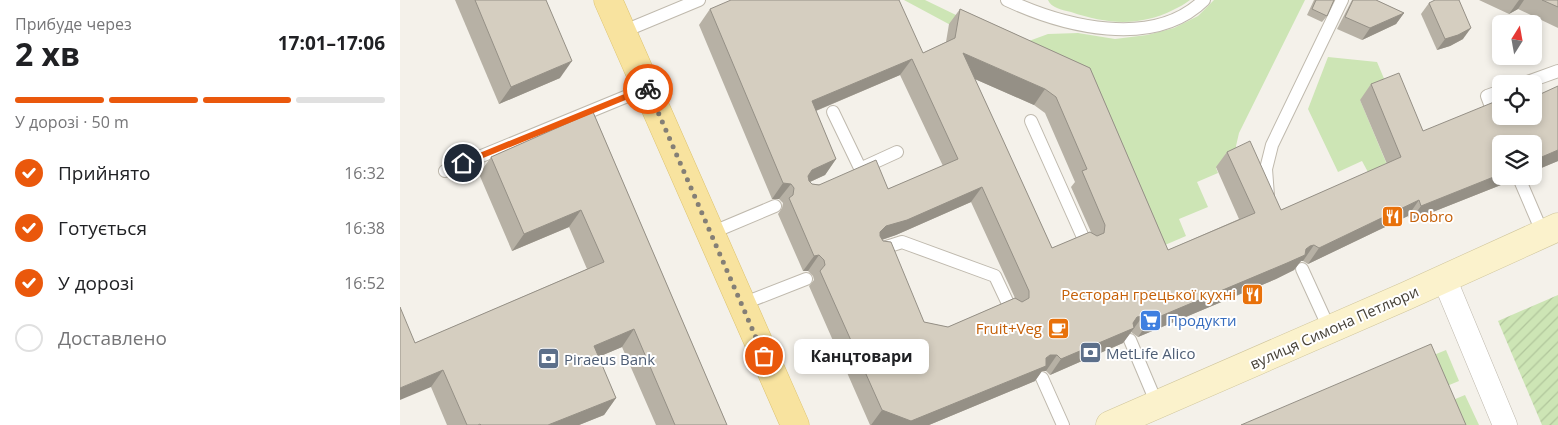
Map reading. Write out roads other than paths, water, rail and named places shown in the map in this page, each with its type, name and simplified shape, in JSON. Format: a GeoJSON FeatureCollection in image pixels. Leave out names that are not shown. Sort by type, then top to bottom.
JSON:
{"type":"FeatureCollection","features":[{"type":"Feature","properties":{"kind":"main road"},"geometry":{"type":"LineString","coordinates":[[608,0],[795,425]]}},
{"type":"Feature","properties":{"kind":"main road","name":"вулиця Симона Петлюри"},"geometry":{"type":"LineString","coordinates":[[1110,425],[1550,230]]}},
{"type":"Feature","properties":{"kind":"street"},"geometry":{"type":"LineString","coordinates":[[1444,278],[1505,425]]}},
{"type":"Feature","properties":{"kind":"lane"},"geometry":{"type":"LineString","coordinates":[[622,32],[699,0]]}},
{"type":"Feature","properties":{"kind":"lane"},"geometry":{"type":"LineString","coordinates":[[1006,0],[1046,16],[1117,30],[1147,28],[1172,20],[1195,9],[1204,0]]}},
{"type":"Feature","properties":{"kind":"lane"},"geometry":{"type":"LineString","coordinates":[[1274,208],[1268,196],[1266,169],[1272,145],[1342,0]]}},
{"type":"Feature","properties":{"kind":"lane"},"geometry":{"type":"LineString","coordinates":[[1542,77],[1558,71]]}},
{"type":"Feature","properties":{"kind":"lane"},"geometry":{"type":"LineString","coordinates":[[445,171],[647,88]]}},
{"type":"Feature","properties":{"kind":"lane"},"geometry":{"type":"LineString","coordinates":[[1492,94],[1487,96],[1492,108]]}},
{"type":"Feature","properties":{"kind":"lane"},"geometry":{"type":"LineString","coordinates":[[833,112],[856,170],[897,152]]}},
{"type":"Feature","properties":{"kind":"lane"},"geometry":{"type":"LineString","coordinates":[[1031,121],[1086,244]]}},
{"type":"Feature","properties":{"kind":"lane"},"geometry":{"type":"LineString","coordinates":[[1523,185],[1550,230]]}},
{"type":"Feature","properties":{"kind":"lane"},"geometry":{"type":"LineString","coordinates":[[711,233],[775,206]]}},
{"type":"Feature","properties":{"kind":"lane"},"geometry":{"type":"LineString","coordinates":[[877,250],[902,242],[995,276],[1011,310]]}},
{"type":"Feature","properties":{"kind":"lane"},"geometry":{"type":"LineString","coordinates":[[1302,268],[1329,328]]}},
{"type":"Feature","properties":{"kind":"lane"},"geometry":{"type":"LineString","coordinates":[[742,304],[806,278]]}},
{"type":"Feature","properties":{"kind":"lane"},"geometry":{"type":"LineString","coordinates":[[1130,340],[1157,404]]}},
{"type":"Feature","properties":{"kind":"lane"},"geometry":{"type":"LineString","coordinates":[[1042,378],[1063,425]]}},
{"type":"Feature","properties":{"kind":"place","name":"Dobro"},"geometry":{"type":"Point","coordinates":[1393,216]}},
{"type":"Feature","properties":{"kind":"place","name":"Ресторан грецької кухні"},"geometry":{"type":"Point","coordinates":[1252,294]}},
{"type":"Feature","properties":{"kind":"place","name":"Продукти"},"geometry":{"type":"Point","coordinates":[1151,320]}},
{"type":"Feature","properties":{"kind":"place","name":"Fruit+Veg"},"geometry":{"type":"Point","coordinates":[1058,328]}},
{"type":"Feature","properties":{"kind":"place","name":"MetLife Alico"},"geometry":{"type":"Point","coordinates":[1090,353]}},
{"type":"Feature","properties":{"kind":"place","name":"Канцтовари"},"geometry":{"type":"Point","coordinates":[764,356]}},
{"type":"Feature","properties":{"kind":"place","name":"Piraeus Bank"},"geometry":{"type":"Point","coordinates":[548,359]}}]}
